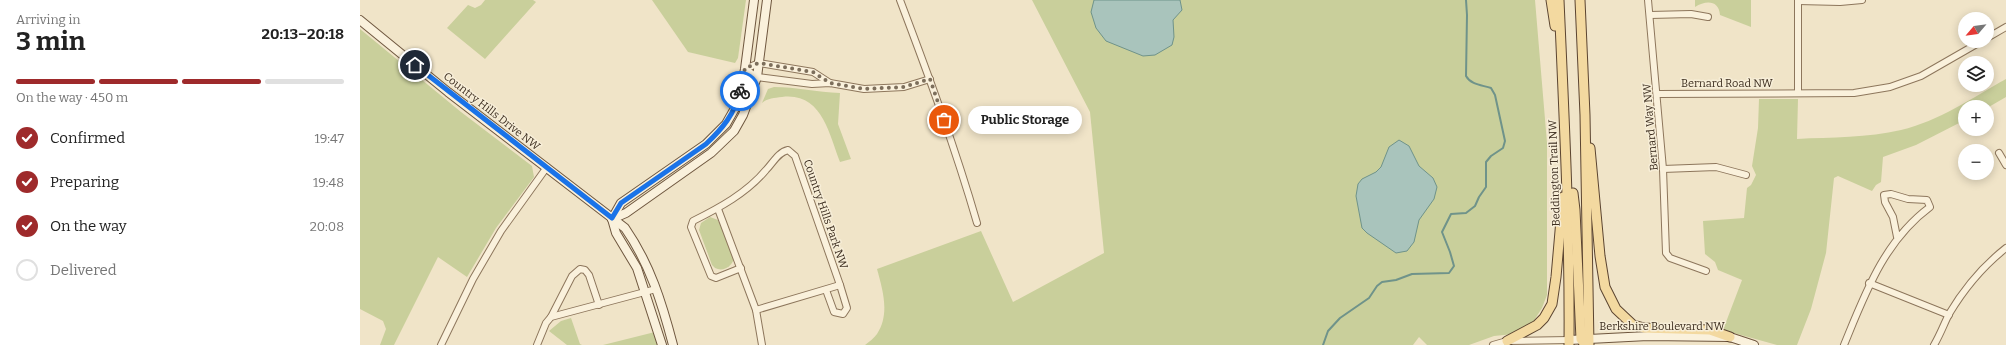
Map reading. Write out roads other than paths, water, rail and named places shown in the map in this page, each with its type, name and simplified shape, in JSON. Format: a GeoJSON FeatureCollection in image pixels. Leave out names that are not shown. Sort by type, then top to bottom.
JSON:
{"type":"FeatureCollection","features":[{"type":"Feature","properties":{"kind":"main road"},"geometry":{"type":"LineString","coordinates":[[1551,0],[1561,69]]}},
{"type":"Feature","properties":{"kind":"main road","name":"Beddington Trail NW"},"geometry":{"type":"LineString","coordinates":[[1559,0],[1561,69],[1567,156],[1570,343]]}},
{"type":"Feature","properties":{"kind":"main road"},"geometry":{"type":"LineString","coordinates":[[1580,0],[1584,115],[1586,342]]}},
{"type":"Feature","properties":{"kind":"main road"},"geometry":{"type":"LineString","coordinates":[[1584,115],[1593,166],[1602,274],[1612,303],[1633,325],[1644,328],[1710,330],[1730,337]]}},
{"type":"Feature","properties":{"kind":"main road"},"geometry":{"type":"LineString","coordinates":[[1567,156],[1575,210],[1586,342]]}},
{"type":"Feature","properties":{"kind":"main road"},"geometry":{"type":"LineString","coordinates":[[1507,341],[1522,340],[1544,318],[1552,304],[1556,277],[1567,156]]}},
{"type":"Feature","properties":{"kind":"street"},"geometry":{"type":"LineString","coordinates":[[662,345],[637,268],[616,233],[612,218],[621,203],[706,144],[726,124],[738,103],[745,68],[754,0]]}},
{"type":"Feature","properties":{"kind":"street"},"geometry":{"type":"LineString","coordinates":[[612,218],[626,212],[722,144],[734,131],[743,115],[757,77],[767,0]]}},
{"type":"Feature","properties":{"kind":"street"},"geometry":{"type":"LineString","coordinates":[[900,0],[930,79],[965,181],[977,223]]}},
{"type":"Feature","properties":{"kind":"street","name":"Bernard Way NW"},"geometry":{"type":"LineString","coordinates":[[1648,0],[1663,169],[1666,253],[1670,258],[1706,271]]}},
{"type":"Feature","properties":{"kind":"street"},"geometry":{"type":"LineString","coordinates":[[1798,93],[1798,0],[1840,2],[1862,0]]}},
{"type":"Feature","properties":{"kind":"street"},"geometry":{"type":"LineString","coordinates":[[1650,15],[1691,14],[1708,17]]}},
{"type":"Feature","properties":{"kind":"street","name":"Country Hills Drive NW"},"geometry":{"type":"LineString","coordinates":[[360,20],[487,122],[625,228],[645,260],[656,289],[673,345]]}},
{"type":"Feature","properties":{"kind":"street"},"geometry":{"type":"LineString","coordinates":[[1994,34],[2006,27]]}},
{"type":"Feature","properties":{"kind":"street","name":"Bernard Road NW"},"geometry":{"type":"LineString","coordinates":[[1657,94],[1854,93],[1890,87],[1921,76],[1970,48]]}},
{"type":"Feature","properties":{"kind":"street"},"geometry":{"type":"LineString","coordinates":[[745,68],[759,63],[813,72],[830,83]]}},
{"type":"Feature","properties":{"kind":"street"},"geometry":{"type":"LineString","coordinates":[[745,68],[757,77],[812,84],[830,83],[864,89],[904,87],[930,79]]}},
{"type":"Feature","properties":{"kind":"street","name":"Country Hills Park NW"},"geometry":{"type":"LineString","coordinates":[[741,268],[716,278],[711,276],[691,227],[693,221],[718,209],[756,182],[781,152],[788,150],[795,156],[848,308],[843,314],[834,312],[826,290]]}},
{"type":"Feature","properties":{"kind":"street"},"geometry":{"type":"LineString","coordinates":[[1999,153],[2006,165]]}},
{"type":"Feature","properties":{"kind":"street"},"geometry":{"type":"LineString","coordinates":[[441,345],[472,279],[501,231],[547,167]]}},
{"type":"Feature","properties":{"kind":"street"},"geometry":{"type":"LineString","coordinates":[[1663,169],[1716,167],[1746,174]]}},
{"type":"Feature","properties":{"kind":"street"},"geometry":{"type":"LineString","coordinates":[[1844,345],[1869,282],[1897,237],[1917,216],[1930,207],[1927,200],[1908,199],[1891,194],[1884,195],[1885,202],[1893,217],[1897,237]]}},
{"type":"Feature","properties":{"kind":"street"},"geometry":{"type":"LineString","coordinates":[[718,209],[756,310],[762,345]]}},
{"type":"Feature","properties":{"kind":"street"},"geometry":{"type":"LineString","coordinates":[[1935,344],[1949,314],[1966,289],[1980,272],[2006,248]]}},
{"type":"Feature","properties":{"kind":"street"},"geometry":{"type":"LineString","coordinates":[[537,345],[546,323],[551,317],[572,276],[580,269],[585,270],[589,275],[599,305]]}},
{"type":"Feature","properties":{"kind":"street"},"geometry":{"type":"LineString","coordinates":[[1869,282],[1949,314]]}},
{"type":"Feature","properties":{"kind":"street","name":"Country Hills Park NW"},"geometry":{"type":"LineString","coordinates":[[756,310],[840,285]]}},
{"type":"Feature","properties":{"kind":"street"},"geometry":{"type":"LineString","coordinates":[[551,317],[656,289]]}},
{"type":"Feature","properties":{"kind":"street","name":"Berkshire Boulevard NW"},"geometry":{"type":"LineString","coordinates":[[1570,343],[1648,336],[1730,337],[1754,345]]}},
{"type":"Feature","properties":{"kind":"street"},"geometry":{"type":"LineString","coordinates":[[1522,340],[1570,343]]}},
{"type":"Feature","properties":{"kind":"street"},"geometry":{"type":"LineString","coordinates":[[1493,345],[1507,341]]}},
{"type":"Feature","properties":{"kind":"water"},"geometry":{"type":"Polygon","coordinates":[[[1094,0],[1180,0],[1182,10],[1173,20],[1174,37],[1172,45],[1155,55],[1143,56],[1106,41],[1096,28],[1091,12],[1094,0]]]}},
{"type":"Feature","properties":{"kind":"water"},"geometry":{"type":"Polygon","coordinates":[[[1399,140],[1409,146],[1419,166],[1433,178],[1437,187],[1434,199],[1419,220],[1414,242],[1407,251],[1396,253],[1362,228],[1356,196],[1358,184],[1362,179],[1376,172],[1381,167],[1389,147],[1399,140]]]}},
{"type":"Feature","properties":{"kind":"waterway"},"geometry":{"type":"LineString","coordinates":[[1323,345],[1328,331],[1340,318],[1369,298],[1377,286],[1382,282],[1396,280],[1412,274],[1449,273],[1454,266],[1442,232],[1451,214],[1466,213],[1475,206],[1486,187],[1486,162],[1491,156],[1503,148],[1505,141],[1495,95],[1491,88],[1474,83],[1466,76],[1466,0]]}},
{"type":"Feature","properties":{"kind":"place","name":"Public Storage"},"geometry":{"type":"Point","coordinates":[944,120]}}]}
